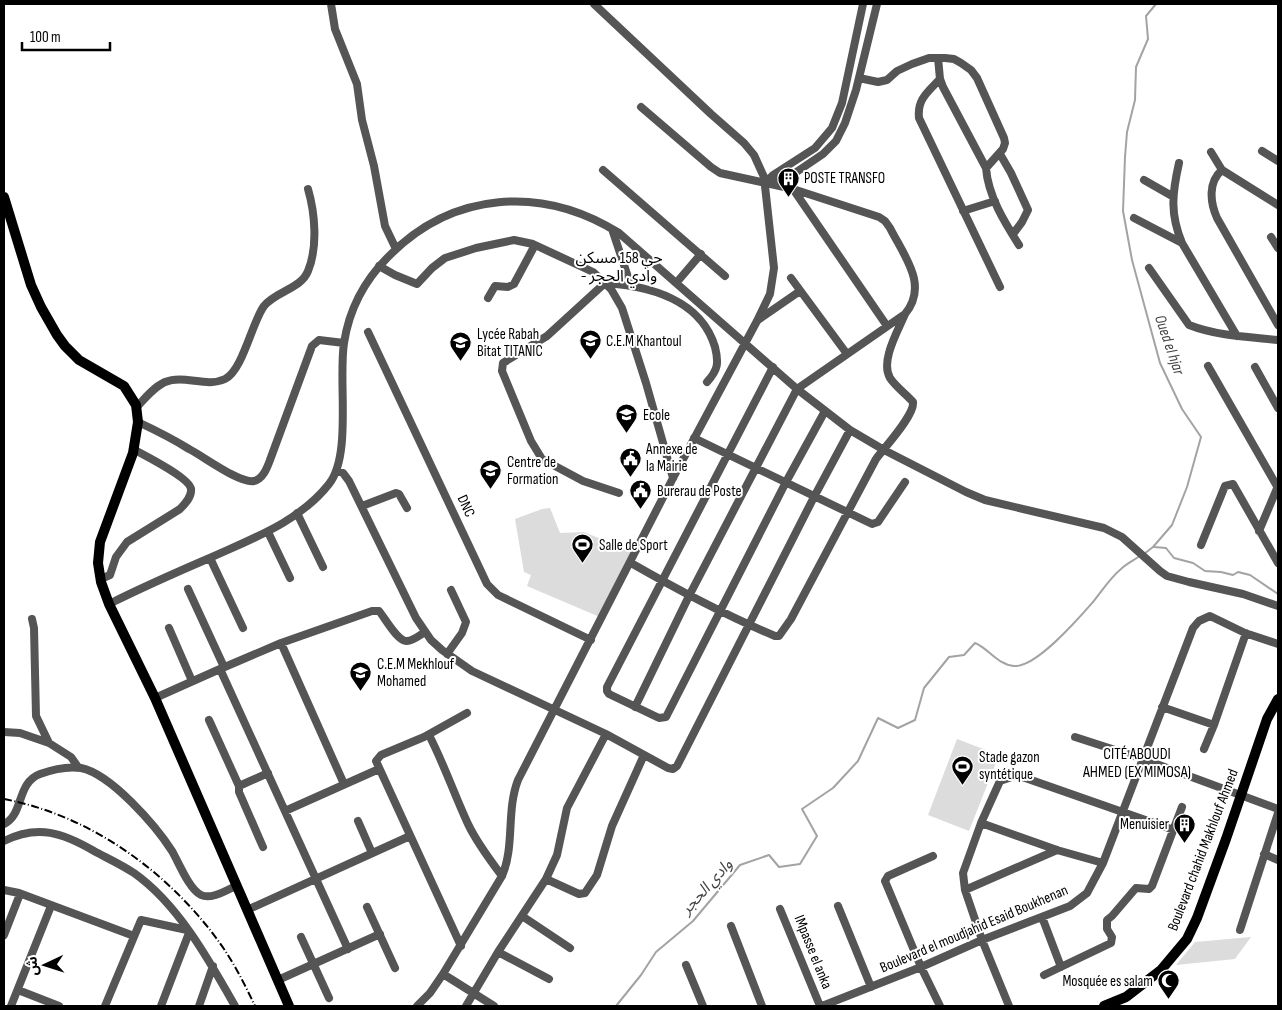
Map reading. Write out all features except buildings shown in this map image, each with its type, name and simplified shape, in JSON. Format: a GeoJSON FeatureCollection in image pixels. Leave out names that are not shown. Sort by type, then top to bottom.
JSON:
{"type":"FeatureCollection","features":[{"type":"Feature","properties":{"kind":"main road"},"geometry":{"type":"LineString","coordinates":[[4,197],[31,285],[41,307],[58,335],[65,346],[79,360],[124,386],[134,399],[137,407],[138,422],[133,449],[124,479],[102,533],[98,556],[101,579],[109,604],[154,698],[289,1006]]}},
{"type":"Feature","properties":{"kind":"main road","name":"Boulevard chahid Makhlouf Ahmed"},"geometry":{"type":"LineString","coordinates":[[1104,1006],[1126,998],[1161,970],[1187,940],[1197,918],[1242,794],[1267,719],[1278,699]]}},
{"type":"Feature","properties":{"kind":"street"},"geometry":{"type":"LineString","coordinates":[[331,4],[334,29],[357,84],[362,120],[375,172],[385,226],[396,249]]}},
{"type":"Feature","properties":{"kind":"street"},"geometry":{"type":"LineString","coordinates":[[417,1006],[430,993],[443,974],[502,876],[508,858],[515,789],[673,478],[770,294],[774,268],[764,183],[761,167],[754,155],[744,143],[710,114],[594,4]]}},
{"type":"Feature","properties":{"kind":"street"},"geometry":{"type":"LineString","coordinates":[[764,183],[773,175],[815,148],[832,128],[842,104],[863,4]]}},
{"type":"Feature","properties":{"kind":"street"},"geometry":{"type":"LineString","coordinates":[[764,183],[792,175],[823,154],[836,141],[845,123],[859,78],[877,4]]}},
{"type":"Feature","properties":{"kind":"street"},"geometry":{"type":"LineString","coordinates":[[859,78],[878,82],[887,80],[897,71],[929,58],[954,59],[962,62],[977,78],[1004,138],[1003,149],[986,168]]}},
{"type":"Feature","properties":{"kind":"street"},"geometry":{"type":"LineString","coordinates":[[938,58],[940,79],[961,123],[986,168],[987,182],[995,201],[1020,245]]}},
{"type":"Feature","properties":{"kind":"street"},"geometry":{"type":"LineString","coordinates":[[940,79],[920,102],[919,118],[1000,288]]}},
{"type":"Feature","properties":{"kind":"street"},"geometry":{"type":"LineString","coordinates":[[631,563],[719,611],[775,636],[780,634],[791,619],[846,512],[876,459],[892,441],[914,405],[892,382],[887,367],[889,352],[905,314],[914,300],[916,284],[914,275],[885,221],[871,213],[793,189],[715,171],[641,107]]}},
{"type":"Feature","properties":{"kind":"street"},"geometry":{"type":"LineString","coordinates":[[1262,151],[1278,161]]}},
{"type":"Feature","properties":{"kind":"street"},"geometry":{"type":"LineString","coordinates":[[1211,152],[1222,170],[1278,205]]}},
{"type":"Feature","properties":{"kind":"street"},"geometry":{"type":"LineString","coordinates":[[1000,154],[1028,210],[1013,234]]}},
{"type":"Feature","properties":{"kind":"street"},"geometry":{"type":"LineString","coordinates":[[1179,163],[1172,196],[1174,219],[1182,243],[1237,336]]}},
{"type":"Feature","properties":{"kind":"street"},"geometry":{"type":"LineString","coordinates":[[603,170],[725,276]]}},
{"type":"Feature","properties":{"kind":"street"},"geometry":{"type":"LineString","coordinates":[[1222,170],[1214,178],[1212,185],[1213,209],[1278,326]]}},
{"type":"Feature","properties":{"kind":"street"},"geometry":{"type":"LineString","coordinates":[[1144,180],[1172,196]]}},
{"type":"Feature","properties":{"kind":"street"},"geometry":{"type":"LineString","coordinates":[[137,407],[158,386],[167,381],[213,382],[225,379],[234,370],[265,305],[303,279],[309,269],[312,253],[314,215],[308,189]]}},
{"type":"Feature","properties":{"kind":"street"},"geometry":{"type":"LineString","coordinates":[[793,189],[886,326]]}},
{"type":"Feature","properties":{"kind":"street"},"geometry":{"type":"LineString","coordinates":[[963,211],[995,201]]}},
{"type":"Feature","properties":{"kind":"street"},"geometry":{"type":"LineString","coordinates":[[109,604],[268,532],[297,513],[329,484],[337,471],[342,430],[344,343],[356,303],[379,266],[413,234],[448,214],[488,203],[523,202],[561,207],[581,213],[612,229],[677,282],[797,389],[850,430],[884,450],[976,496],[1114,532],[1167,576],[1243,594],[1278,606]]}},
{"type":"Feature","properties":{"kind":"street"},"geometry":{"type":"LineString","coordinates":[[1134,218],[1182,243]]}},
{"type":"Feature","properties":{"kind":"street"},"geometry":{"type":"LineString","coordinates":[[612,229],[630,286]]}},
{"type":"Feature","properties":{"kind":"street"},"geometry":{"type":"LineString","coordinates":[[1272,237],[1278,248]]}},
{"type":"Feature","properties":{"kind":"street"},"geometry":{"type":"LineString","coordinates":[[379,266],[417,284],[438,262],[457,254],[508,240],[522,241],[535,245],[593,272],[606,283],[618,300],[624,315],[673,478]]}},
{"type":"Feature","properties":{"kind":"street"},"geometry":{"type":"LineString","coordinates":[[488,298],[495,286],[508,287],[514,284],[535,245]]}},
{"type":"Feature","properties":{"kind":"street"},"geometry":{"type":"LineString","coordinates":[[677,282],[701,254]]}},
{"type":"Feature","properties":{"kind":"street"},"geometry":{"type":"LineString","coordinates":[[1149,268],[1189,325],[1237,336],[1278,340]]}},
{"type":"Feature","properties":{"kind":"street"},"geometry":{"type":"LineString","coordinates":[[791,278],[847,354]]}},
{"type":"Feature","properties":{"kind":"street"},"geometry":{"type":"LineString","coordinates":[[618,493],[583,481],[540,458],[501,368],[506,360],[547,336],[606,283],[630,286],[663,294],[677,300],[703,322],[711,336],[718,359],[717,369],[707,382]]}},
{"type":"Feature","properties":{"kind":"street"},"geometry":{"type":"LineString","coordinates":[[757,321],[800,291]]}},
{"type":"Feature","properties":{"kind":"street"},"geometry":{"type":"LineString","coordinates":[[635,707],[689,596],[797,389],[905,314]]}},
{"type":"Feature","properties":{"kind":"street","name":"DNC"},"geometry":{"type":"LineString","coordinates":[[368,332],[487,584],[498,595],[591,640]]}},
{"type":"Feature","properties":{"kind":"street"},"geometry":{"type":"LineString","coordinates":[[138,422],[188,448],[234,476],[248,481],[256,481],[261,477],[270,460],[312,346],[319,340],[344,343]]}},
{"type":"Feature","properties":{"kind":"street"},"geometry":{"type":"LineString","coordinates":[[1208,366],[1278,487],[1260,531]]}},
{"type":"Feature","properties":{"kind":"street"},"geometry":{"type":"LineString","coordinates":[[773,367],[606,688],[610,694],[659,718],[666,717],[786,482],[825,411]]}},
{"type":"Feature","properties":{"kind":"street"},"geometry":{"type":"LineString","coordinates":[[1254,367],[1278,408]]}},
{"type":"Feature","properties":{"kind":"street"},"geometry":{"type":"LineString","coordinates":[[337,471],[346,477],[362,506],[416,618],[425,632],[446,654],[472,671],[606,734],[668,768],[676,768],[850,430]]}},
{"type":"Feature","properties":{"kind":"street"},"geometry":{"type":"LineString","coordinates":[[694,438],[870,523],[876,524],[904,482]]}},
{"type":"Feature","properties":{"kind":"street"},"geometry":{"type":"LineString","coordinates":[[101,579],[110,576],[116,557],[127,542],[180,509],[191,491],[190,485],[179,476],[133,449]]}},
{"type":"Feature","properties":{"kind":"street"},"geometry":{"type":"LineString","coordinates":[[1201,544],[1225,486],[1233,484],[1278,563]]}},
{"type":"Feature","properties":{"kind":"street"},"geometry":{"type":"LineString","coordinates":[[362,506],[396,493],[399,494],[407,508]]}},
{"type":"Feature","properties":{"kind":"street"},"geometry":{"type":"LineString","coordinates":[[297,513],[323,567]]}},
{"type":"Feature","properties":{"kind":"street"},"geometry":{"type":"LineString","coordinates":[[268,532],[290,578]]}},
{"type":"Feature","properties":{"kind":"street"},"geometry":{"type":"LineString","coordinates":[[210,558],[243,628]]}},
{"type":"Feature","properties":{"kind":"street"},"geometry":{"type":"LineString","coordinates":[[188,589],[268,774],[348,949]]}},
{"type":"Feature","properties":{"kind":"street"},"geometry":{"type":"LineString","coordinates":[[446,654],[462,633],[466,622],[451,590]]}},
{"type":"Feature","properties":{"kind":"street"},"geometry":{"type":"LineString","coordinates":[[154,698],[281,643],[372,611],[379,611],[396,635],[404,641],[412,640],[425,632]]}},
{"type":"Feature","properties":{"kind":"street","name":"Boulevard el moudjahid Esaid Boukhenan"},"geometry":{"type":"LineString","coordinates":[[821,1006],[1070,906],[1088,893],[1103,863],[1193,628],[1199,621],[1210,616],[1246,633],[1278,644]]}},
{"type":"Feature","properties":{"kind":"street"},"geometry":{"type":"LineString","coordinates":[[32,619],[34,628],[36,716],[48,743]]}},
{"type":"Feature","properties":{"kind":"street"},"geometry":{"type":"LineString","coordinates":[[168,628],[192,681]]}},
{"type":"Feature","properties":{"kind":"street"},"geometry":{"type":"LineString","coordinates":[[1204,749],[1246,633]]}},
{"type":"Feature","properties":{"kind":"street"},"geometry":{"type":"LineString","coordinates":[[281,643],[344,784]]}},
{"type":"Feature","properties":{"kind":"street"},"geometry":{"type":"LineString","coordinates":[[1162,707],[1214,725]]}},
{"type":"Feature","properties":{"kind":"street"},"geometry":{"type":"LineString","coordinates":[[460,946],[376,760],[378,757],[428,735],[467,713]]}},
{"type":"Feature","properties":{"kind":"street"},"geometry":{"type":"LineString","coordinates":[[209,720],[239,786],[239,792],[263,847]]}},
{"type":"Feature","properties":{"kind":"street"},"geometry":{"type":"LineString","coordinates":[[4,732],[20,734],[48,743],[71,756],[78,768]]}},
{"type":"Feature","properties":{"kind":"street"},"geometry":{"type":"LineString","coordinates":[[466,1006],[498,952],[546,879],[556,855],[567,808],[580,787],[606,734]]}},
{"type":"Feature","properties":{"kind":"street"},"geometry":{"type":"LineString","coordinates":[[428,735],[443,762],[468,824],[484,852],[502,876]]}},
{"type":"Feature","properties":{"kind":"street"},"geometry":{"type":"LineString","coordinates":[[1075,737],[1242,794],[1278,809]]}},
{"type":"Feature","properties":{"kind":"street"},"geometry":{"type":"LineString","coordinates":[[546,879],[579,894],[585,893],[589,888],[597,875],[612,826],[644,755]]}},
{"type":"Feature","properties":{"kind":"street"},"geometry":{"type":"LineString","coordinates":[[4,824],[12,819],[25,788],[33,778],[50,771],[78,768],[89,771],[102,779],[126,796],[140,810],[162,835],[191,885],[200,895],[209,897],[236,886]]}},
{"type":"Feature","properties":{"kind":"street"},"geometry":{"type":"LineString","coordinates":[[285,811],[379,769]]}},
{"type":"Feature","properties":{"kind":"street"},"geometry":{"type":"LineString","coordinates":[[239,786],[268,774]]}},
{"type":"Feature","properties":{"kind":"street"},"geometry":{"type":"LineString","coordinates":[[1009,1006],[982,940],[965,890],[964,873],[981,822],[1000,781],[1018,776],[1174,830]]}},
{"type":"Feature","properties":{"kind":"street"},"geometry":{"type":"LineString","coordinates":[[1044,974],[1112,943],[1112,937],[1106,927],[1107,920],[1136,888],[1149,888],[1153,885],[1182,807]]}},
{"type":"Feature","properties":{"kind":"street"},"geometry":{"type":"LineString","coordinates":[[1240,930],[1278,813]]}},
{"type":"Feature","properties":{"kind":"street"},"geometry":{"type":"LineString","coordinates":[[358,821],[372,853]]}},
{"type":"Feature","properties":{"kind":"street"},"geometry":{"type":"LineString","coordinates":[[981,822],[1057,850],[1103,863]]}},
{"type":"Feature","properties":{"kind":"street"},"geometry":{"type":"LineString","coordinates":[[4,841],[38,831],[49,832],[87,847],[133,873],[166,902],[213,966],[235,1006]]}},
{"type":"Feature","properties":{"kind":"street"},"geometry":{"type":"LineString","coordinates":[[247,910],[410,836]]}},
{"type":"Feature","properties":{"kind":"street"},"geometry":{"type":"LineString","coordinates":[[965,890],[1057,850]]}},
{"type":"Feature","properties":{"kind":"street"},"geometry":{"type":"LineString","coordinates":[[1264,854],[1278,860]]}},
{"type":"Feature","properties":{"kind":"street"},"geometry":{"type":"LineString","coordinates":[[932,856],[888,876],[885,881],[921,967],[940,1006]]}},
{"type":"Feature","properties":{"kind":"street"},"geometry":{"type":"LineString","coordinates":[[4,890],[20,894],[134,936]]}},
{"type":"Feature","properties":{"kind":"street"},"geometry":{"type":"LineString","coordinates":[[4,935],[20,894]]}},
{"type":"Feature","properties":{"kind":"street"},"geometry":{"type":"LineString","coordinates":[[11,1006],[51,906]]}},
{"type":"Feature","properties":{"kind":"street"},"geometry":{"type":"LineString","coordinates":[[838,906],[872,987]]}},
{"type":"Feature","properties":{"kind":"street"},"geometry":{"type":"LineString","coordinates":[[367,907],[395,968]]}},
{"type":"Feature","properties":{"kind":"street","name":"IMpasse el anka"},"geometry":{"type":"LineString","coordinates":[[780,909],[821,1006]]}},
{"type":"Feature","properties":{"kind":"street"},"geometry":{"type":"LineString","coordinates":[[522,916],[570,948]]}},
{"type":"Feature","properties":{"kind":"street"},"geometry":{"type":"LineString","coordinates":[[1042,917],[1061,967]]}},
{"type":"Feature","properties":{"kind":"street"},"geometry":{"type":"LineString","coordinates":[[105,1006],[142,919],[188,931]]}},
{"type":"Feature","properties":{"kind":"street"},"geometry":{"type":"LineString","coordinates":[[731,926],[762,1006]]}},
{"type":"Feature","properties":{"kind":"street"},"geometry":{"type":"LineString","coordinates":[[161,1006],[188,931]]}},
{"type":"Feature","properties":{"kind":"street"},"geometry":{"type":"LineString","coordinates":[[278,980],[380,934]]}},
{"type":"Feature","properties":{"kind":"street"},"geometry":{"type":"LineString","coordinates":[[301,937],[329,998]]}},
{"type":"Feature","properties":{"kind":"street"},"geometry":{"type":"LineString","coordinates":[[498,952],[549,979]]}},
{"type":"Feature","properties":{"kind":"street"},"geometry":{"type":"LineString","coordinates":[[686,965],[703,1006]]}},
{"type":"Feature","properties":{"kind":"street"},"geometry":{"type":"LineString","coordinates":[[199,1006],[213,966]]}},
{"type":"Feature","properties":{"kind":"street"},"geometry":{"type":"LineString","coordinates":[[443,974],[494,1006]]}},
{"type":"Feature","properties":{"kind":"street"},"geometry":{"type":"LineString","coordinates":[[18,990],[59,1006]]}},
{"type":"Feature","properties":{"kind":"shaded area","name":"Salle de Sport"},"geometry":{"type":"Polygon","coordinates":[[[550,508],[560,533],[584,532],[635,553],[602,618],[527,586],[531,575],[524,572],[515,519],[550,508]]]}},
{"type":"Feature","properties":{"kind":"shaded area","name":"Stade gazon syntétique"},"geometry":{"type":"Polygon","coordinates":[[[957,739],[999,755],[969,831],[928,815],[957,739]]]}},
{"type":"Feature","properties":{"kind":"shaded area"},"geometry":{"type":"Polygon","coordinates":[[[1251,937],[1235,959],[1176,965],[1195,942],[1251,937]]]}},
{"type":"Feature","properties":{"kind":"waterway","name":"Oued el hjar"},"geometry":{"type":"LineString","coordinates":[[1144,554],[1153,547],[1172,525],[1187,487],[1201,437],[1182,409],[1160,363],[1132,260],[1123,211],[1127,132],[1135,100],[1136,67],[1148,39],[1146,16],[1156,4]]}},
{"type":"Feature","properties":{"kind":"waterway"},"geometry":{"type":"LineString","coordinates":[[1154,547],[1166,548],[1174,558],[1193,563],[1205,571],[1233,575],[1238,572],[1250,575],[1278,594]]}},
{"type":"Feature","properties":{"kind":"waterway","name":"وادي الحجر"},"geometry":{"type":"LineString","coordinates":[[616,1006],[641,975],[656,952],[693,921],[740,865],[769,855],[779,867],[800,864],[817,836],[802,809],[833,788],[858,761],[878,718],[898,728],[915,720],[924,688],[949,657],[964,655],[975,643],[1008,665],[1023,664],[1034,659],[1068,630],[1125,565],[1140,556]]}},
{"type":"Feature","properties":{"kind":"railway"},"geometry":{"type":"LineString","coordinates":[[4,799],[37,807],[69,819],[99,834],[155,874],[181,897],[204,922],[233,963],[255,1006]]}},
{"type":"Feature","properties":{"kind":"place","name":"POSTE TRANSFO"},"geometry":{"type":"Point","coordinates":[788,197]}},
{"type":"Feature","properties":{"kind":"place","name":"C.E.M Khantoul"},"geometry":{"type":"Point","coordinates":[590,360]}},
{"type":"Feature","properties":{"kind":"place","name":"Lycée Rabah Bitat TITANIC"},"geometry":{"type":"Point","coordinates":[461,362]}},
{"type":"Feature","properties":{"kind":"place","name":"Ecole"},"geometry":{"type":"Point","coordinates":[627,434]}},
{"type":"Feature","properties":{"kind":"place","name":"Annexe de la Mairie"},"geometry":{"type":"Point","coordinates":[630,477]}},
{"type":"Feature","properties":{"kind":"place","name":"Centre de Formation"},"geometry":{"type":"Point","coordinates":[491,490]}},
{"type":"Feature","properties":{"kind":"place","name":"Burerau de Poste"},"geometry":{"type":"Point","coordinates":[641,510]}},
{"type":"Feature","properties":{"kind":"place","name":"Salle de Sport"},"geometry":{"type":"Point","coordinates":[583,564]}},
{"type":"Feature","properties":{"kind":"place","name":"C.E.M Mekhlouf Mohamed"},"geometry":{"type":"Point","coordinates":[361,692]}},
{"type":"Feature","properties":{"kind":"place","name":"Stade gazon syntétique"},"geometry":{"type":"Point","coordinates":[963,785]}},
{"type":"Feature","properties":{"kind":"place","name":"Menuisier"},"geometry":{"type":"Point","coordinates":[1185,843]}},
{"type":"Feature","properties":{"kind":"place","name":"Mosquée es salam"},"geometry":{"type":"Point","coordinates":[1169,1000]}},
{"type":"Feature","properties":{"kind":"district","name":"حي 158 مسكن - وادي الحجر"},"geometry":{"type":"Point","coordinates":[619,267]}},
{"type":"Feature","properties":{"kind":"district","name":"CITÉ ABOUDI AHMED (EX MIMOSA)"},"geometry":{"type":"Point","coordinates":[1137,763]}}]}
